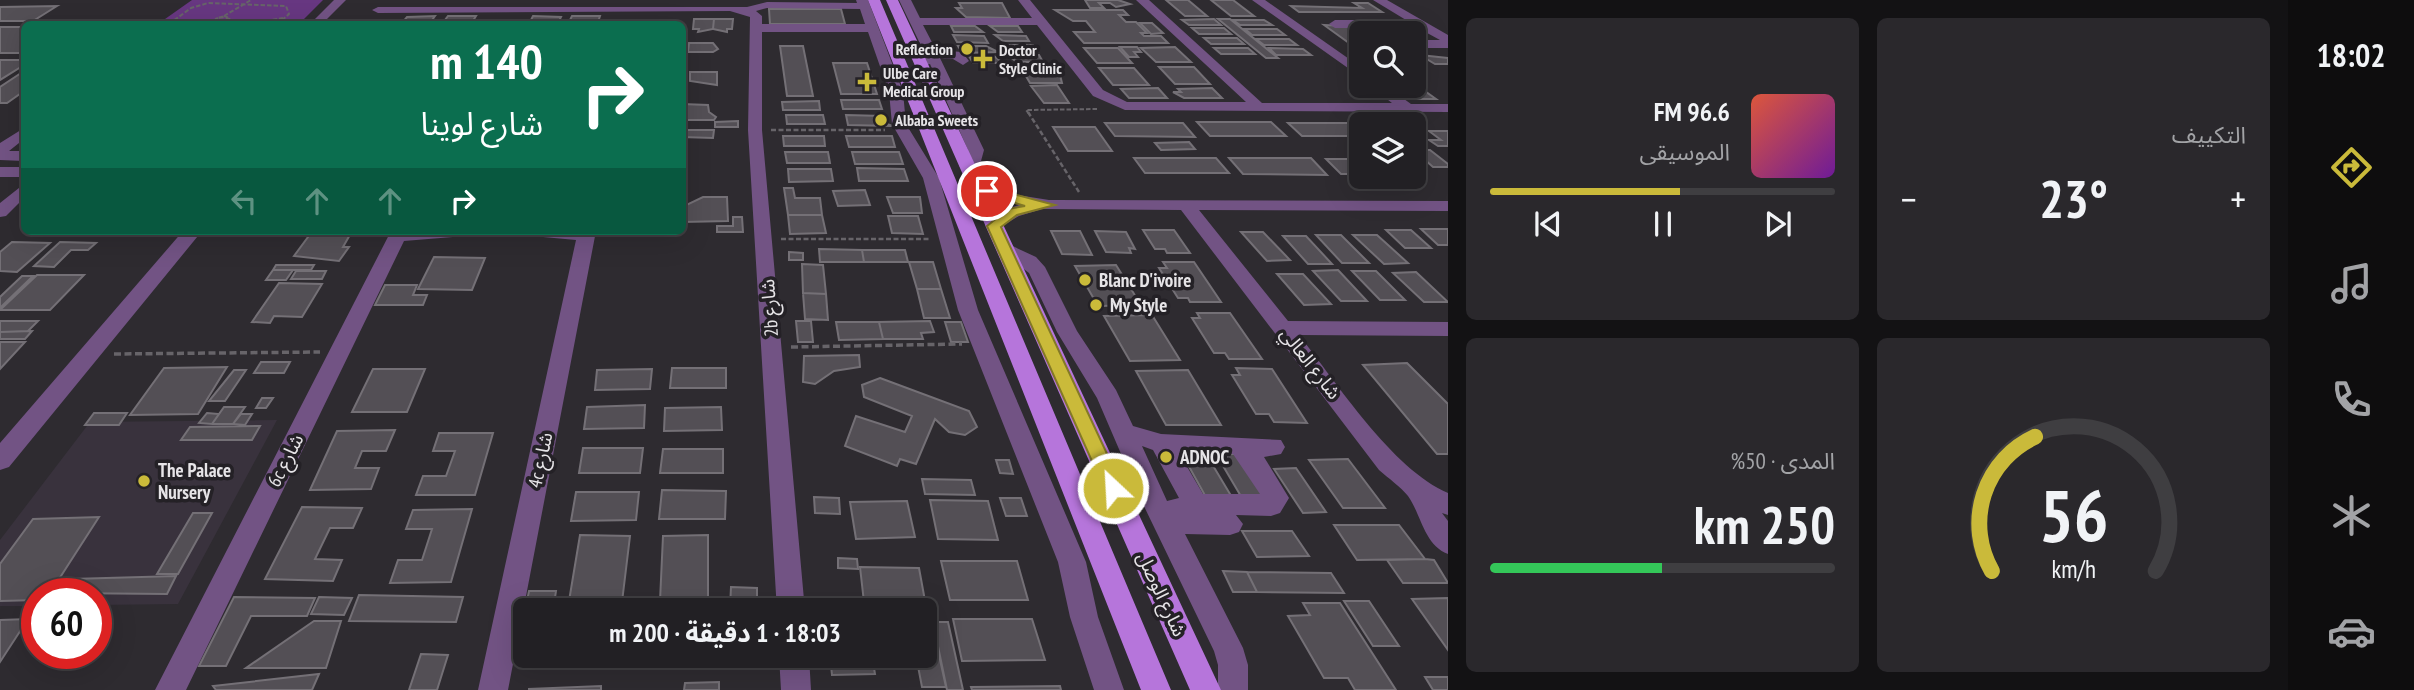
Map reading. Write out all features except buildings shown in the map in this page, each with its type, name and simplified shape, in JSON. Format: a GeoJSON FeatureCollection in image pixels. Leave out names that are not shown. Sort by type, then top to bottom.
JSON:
{"type":"FeatureCollection","features":[{"type":"Feature","properties":{"kind":"main road","name":"شارع الوصل"},"geometry":{"type":"LineString","coordinates":[[873,9],[928,58],[967,166],[1206,690]]}},
{"type":"Feature","properties":{"kind":"main road","name":"شارع الوصل"},"geometry":{"type":"LineString","coordinates":[[873,9],[952,189],[1156,690]]}},
{"type":"Feature","properties":{"kind":"main road"},"geometry":{"type":"LineString","coordinates":[[931,178],[952,189]]}},
{"type":"Feature","properties":{"kind":"main road"},"geometry":{"type":"LineString","coordinates":[[981,260],[1002,244]]}},
{"type":"Feature","properties":{"kind":"street"},"geometry":{"type":"LineString","coordinates":[[319,21],[340,0]]}},
{"type":"Feature","properties":{"kind":"street"},"geometry":{"type":"LineString","coordinates":[[905,0],[916,22],[928,58],[957,55],[963,61]]}},
{"type":"Feature","properties":{"kind":"street"},"geometry":{"type":"LineString","coordinates":[[1024,0],[1098,93],[1125,106],[1448,108]]}},
{"type":"Feature","properties":{"kind":"street"},"geometry":{"type":"LineString","coordinates":[[1142,0],[1260,108]]}},
{"type":"Feature","properties":{"kind":"street"},"geometry":{"type":"LineString","coordinates":[[1258,0],[1349,65]]}},
{"type":"Feature","properties":{"kind":"street"},"geometry":{"type":"LineString","coordinates":[[1379,0],[1415,21]]}},
{"type":"Feature","properties":{"kind":"street"},"geometry":{"type":"LineString","coordinates":[[380,8],[513,9],[632,16],[747,10],[767,5],[873,9]]}},
{"type":"Feature","properties":{"kind":"street"},"geometry":{"type":"LineString","coordinates":[[747,10],[756,16],[757,28],[873,9]]}},
{"type":"Feature","properties":{"kind":"street"},"geometry":{"type":"LineString","coordinates":[[873,9],[896,92],[897,119],[931,178],[946,239],[983,344],[1072,562],[1084,617],[1109,690]]}},
{"type":"Feature","properties":{"kind":"street"},"geometry":{"type":"LineString","coordinates":[[916,22],[1041,21]]}},
{"type":"Feature","properties":{"kind":"street"},"geometry":{"type":"LineString","coordinates":[[1335,24],[1349,24]]}},
{"type":"Feature","properties":{"kind":"street","name":"2b شارع"},"geometry":{"type":"LineString","coordinates":[[757,28],[755,130],[789,598]]}},
{"type":"Feature","properties":{"kind":"street"},"geometry":{"type":"LineString","coordinates":[[1426,28],[1448,42]]}},
{"type":"Feature","properties":{"kind":"street"},"geometry":{"type":"LineString","coordinates":[[1426,43],[1448,42]]}},
{"type":"Feature","properties":{"kind":"street"},"geometry":{"type":"LineString","coordinates":[[1394,98],[1408,108]]}},
{"type":"Feature","properties":{"kind":"street"},"geometry":{"type":"LineString","coordinates":[[1,154],[21,135]]}},
{"type":"Feature","properties":{"kind":"street"},"geometry":{"type":"LineString","coordinates":[[1,154],[21,145]]}},
{"type":"Feature","properties":{"kind":"street"},"geometry":{"type":"LineString","coordinates":[[1,154],[21,156]]}},
{"type":"Feature","properties":{"kind":"street"},"geometry":{"type":"LineString","coordinates":[[0,172],[21,172]]}},
{"type":"Feature","properties":{"kind":"street"},"geometry":{"type":"LineString","coordinates":[[976,186],[1007,198],[1049,205],[1448,206]]}},
{"type":"Feature","properties":{"kind":"street"},"geometry":{"type":"LineString","coordinates":[[1049,205],[1013,212],[1002,244],[1029,261],[1038,271],[1060,319],[1108,396],[1228,648],[1233,665],[1233,690]]}},
{"type":"Feature","properties":{"kind":"street","name":"شارع العالي"},"geometry":{"type":"LineString","coordinates":[[1186,206],[1388,463],[1420,492],[1448,504]]}},
{"type":"Feature","properties":{"kind":"street"},"geometry":{"type":"LineString","coordinates":[[0,460],[190,235]]}},
{"type":"Feature","properties":{"kind":"street","name":"6c شارع"},"geometry":{"type":"LineString","coordinates":[[170,690],[398,235]]}},
{"type":"Feature","properties":{"kind":"street","name":"4c شارع"},"geometry":{"type":"LineString","coordinates":[[493,690],[586,235]]}},
{"type":"Feature","properties":{"kind":"street"},"geometry":{"type":"LineString","coordinates":[[1284,328],[1448,329]]}},
{"type":"Feature","properties":{"kind":"street"},"geometry":{"type":"LineString","coordinates":[[1124,432],[1161,443],[1232,442],[1245,449],[1276,498],[1275,502],[1265,505],[1195,504],[1164,518]]}},
{"type":"Feature","properties":{"kind":"street"},"geometry":{"type":"LineString","coordinates":[[1161,443],[1195,504]]}},
{"type":"Feature","properties":{"kind":"street"},"geometry":{"type":"LineString","coordinates":[[1245,449],[1273,447]]}},
{"type":"Feature","properties":{"kind":"street"},"geometry":{"type":"LineString","coordinates":[[1420,492],[1426,510],[1448,542]]}},
{"type":"Feature","properties":{"kind":"street"},"geometry":{"type":"LineString","coordinates":[[1164,518],[1230,524]]}},
{"type":"Feature","properties":{"kind":"street"},"geometry":{"type":"LineString","coordinates":[[795,668],[796,690]]}},
{"type":"Feature","properties":{"kind":"path"},"geometry":{"type":"LineString","coordinates":[[213,20],[225,17],[251,0]]}},
{"type":"Feature","properties":{"kind":"path"},"geometry":{"type":"LineString","coordinates":[[174,21],[199,5],[248,3],[286,6],[290,10],[282,21]]}},
{"type":"Feature","properties":{"kind":"path"},"geometry":{"type":"LineString","coordinates":[[225,17],[238,21]]}},
{"type":"Feature","properties":{"kind":"path"},"geometry":{"type":"LineString","coordinates":[[266,21],[285,18]]}},
{"type":"Feature","properties":{"kind":"path"},"geometry":{"type":"LineString","coordinates":[[1087,205],[1026,110],[1114,109],[1125,106]]}},
{"type":"Feature","properties":{"kind":"path"},"geometry":{"type":"LineString","coordinates":[[755,130],[901,130]]}},
{"type":"Feature","properties":{"kind":"path"},"geometry":{"type":"LineString","coordinates":[[764,240],[946,239]]}},
{"type":"Feature","properties":{"kind":"path"},"geometry":{"type":"LineString","coordinates":[[771,347],[983,344]]}},
{"type":"Feature","properties":{"kind":"path"},"geometry":{"type":"LineString","coordinates":[[88,356],[339,352]]}},
{"type":"Feature","properties":{"kind":"shaded area"},"geometry":{"type":"Polygon","coordinates":[[[192,0],[323,0],[302,21],[162,21],[192,0]]]}},
{"type":"Feature","properties":{"kind":"shaded area","name":"The Palace Nursery"},"geometry":{"type":"Polygon","coordinates":[[[277,420],[178,604],[112,605],[112,578],[21,578],[21,606],[0,606],[0,540],[90,422],[277,420]]]}},
{"type":"Feature","properties":{"kind":"place","name":"Reflection"},"geometry":{"type":"Point","coordinates":[967,49]}},
{"type":"Feature","properties":{"kind":"place","name":"Doctor Style Clinic"},"geometry":{"type":"Point","coordinates":[983,59]}},
{"type":"Feature","properties":{"kind":"place","name":"Ulbe Care Medical Group"},"geometry":{"type":"Point","coordinates":[867,82]}},
{"type":"Feature","properties":{"kind":"place","name":"Albaba Sweets"},"geometry":{"type":"Point","coordinates":[881,120]}},
{"type":"Feature","properties":{"kind":"place","name":"Blanc D'ivoire"},"geometry":{"type":"Point","coordinates":[1085,280]}},
{"type":"Feature","properties":{"kind":"place","name":"My Style"},"geometry":{"type":"Point","coordinates":[1096,305]}},
{"type":"Feature","properties":{"kind":"place","name":"ADNOC"},"geometry":{"type":"Point","coordinates":[1166,457]}},
{"type":"Feature","properties":{"kind":"place","name":"The Palace Nursery"},"geometry":{"type":"Point","coordinates":[144,481]}},
{"type":"Feature","properties":{"kind":"route"},"geometry":{"type":"LineString","coordinates":[[987,191],[1018,201],[1049,205],[1013,212],[994,226],[1113,488]]}}]}
